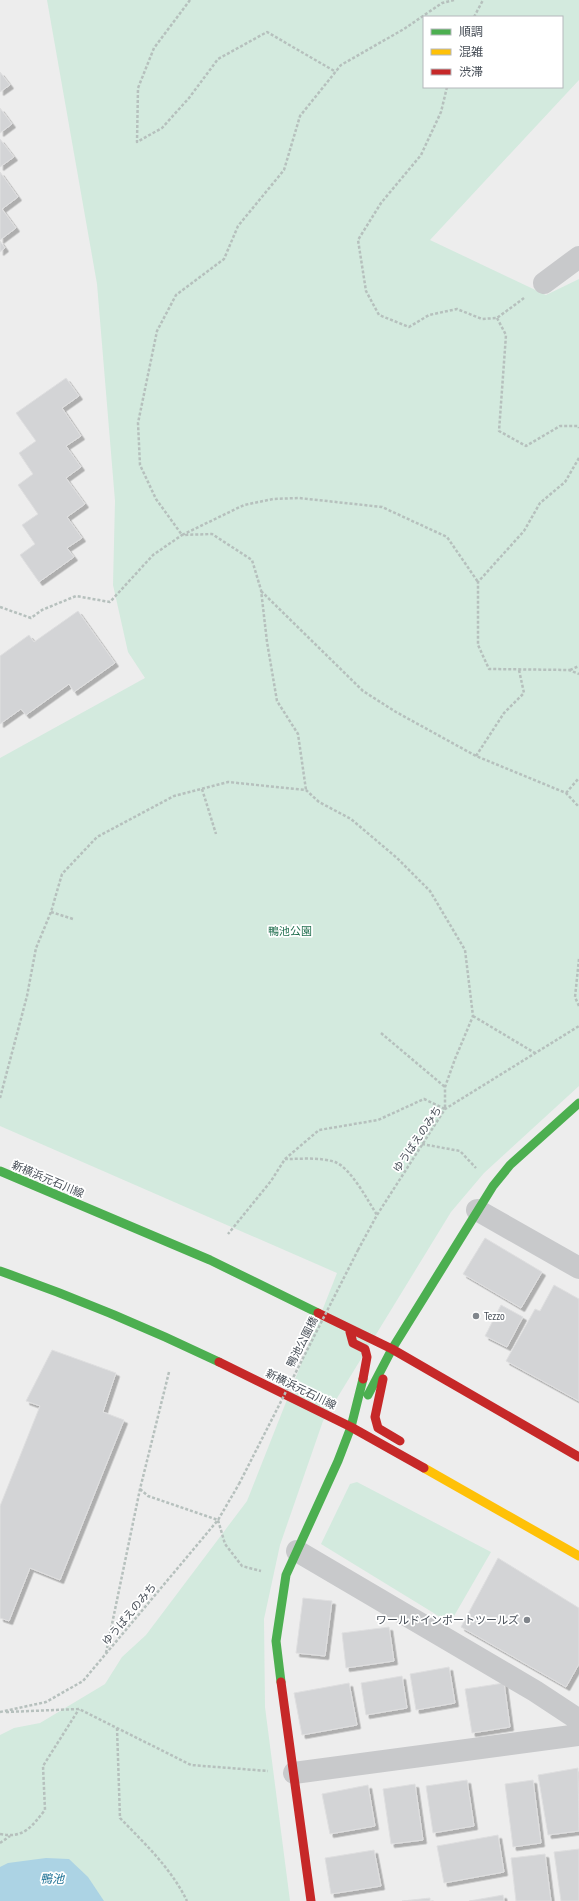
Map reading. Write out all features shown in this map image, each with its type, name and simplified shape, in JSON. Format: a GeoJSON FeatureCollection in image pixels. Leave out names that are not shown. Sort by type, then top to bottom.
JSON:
{"type":"FeatureCollection","features":[{"type":"Feature","properties":{"kind":"street"},"geometry":{"type":"LineString","coordinates":[[544,283],[579,257]]}},
{"type":"Feature","properties":{"kind":"street"},"geometry":{"type":"LineString","coordinates":[[311,1901],[284,1711],[276,1641],[286,1575],[338,1462],[351,1427],[392,1349],[477,1210],[493,1186],[510,1165],[579,1103]]}},
{"type":"Feature","properties":{"kind":"street","name":"新横浜元石川線"},"geometry":{"type":"LineString","coordinates":[[0,1171],[210,1260],[392,1349],[579,1457]]}},
{"type":"Feature","properties":{"kind":"street"},"geometry":{"type":"LineString","coordinates":[[477,1210],[579,1268]]}},
{"type":"Feature","properties":{"kind":"street","name":"新横浜元石川線"},"geometry":{"type":"LineString","coordinates":[[0,1271],[59,1292],[183,1345],[351,1427],[579,1556]]}},
{"type":"Feature","properties":{"kind":"street"},"geometry":{"type":"LineString","coordinates":[[349,1328],[353,1343],[365,1349],[367,1357],[351,1427]]}},
{"type":"Feature","properties":{"kind":"street"},"geometry":{"type":"LineString","coordinates":[[392,1349],[378,1398],[375,1417],[378,1428],[401,1442],[405,1458]]}},
{"type":"Feature","properties":{"kind":"street"},"geometry":{"type":"LineString","coordinates":[[296,1551],[528,1687],[579,1720]]}},
{"type":"Feature","properties":{"kind":"street"},"geometry":{"type":"LineString","coordinates":[[294,1773],[579,1735]]}},
{"type":"Feature","properties":{"kind":"path"},"geometry":{"type":"LineString","coordinates":[[190,0],[154,48],[138,88],[137,142],[162,128],[189,98],[218,60],[267,32],[336,72]]}},
{"type":"Feature","properties":{"kind":"path"},"geometry":{"type":"LineString","coordinates":[[182,535],[156,499],[140,465],[138,423],[157,331],[176,295],[224,259],[238,226],[284,170],[300,116],[341,65],[404,29],[442,3],[454,0]]}},
{"type":"Feature","properties":{"kind":"path"},"geometry":{"type":"LineString","coordinates":[[475,16],[483,0]]}},
{"type":"Feature","properties":{"kind":"path"},"geometry":{"type":"LineString","coordinates":[[447,88],[441,112],[420,155],[381,203],[358,240],[366,291],[379,315],[409,327],[429,315],[457,310],[482,320],[497,318],[544,283]]}},
{"type":"Feature","properties":{"kind":"path"},"geometry":{"type":"LineString","coordinates":[[497,318],[506,335],[499,431],[526,446],[560,426],[578,426],[579,428]]}},
{"type":"Feature","properties":{"kind":"path"},"geometry":{"type":"LineString","coordinates":[[478,582],[524,531],[540,503],[566,482],[579,458]]}},
{"type":"Feature","properties":{"kind":"path"},"geometry":{"type":"LineString","coordinates":[[0,607],[31,618],[42,610],[76,596],[110,602],[153,555],[182,535],[244,505],[273,499],[299,498],[382,507],[447,537],[478,582],[478,645],[489,669],[569,670],[579,666]]}},
{"type":"Feature","properties":{"kind":"path"},"geometry":{"type":"LineString","coordinates":[[182,535],[212,534],[252,560],[261,590],[267,642],[277,702],[298,734],[306,790]]}},
{"type":"Feature","properties":{"kind":"path"},"geometry":{"type":"LineString","coordinates":[[261,590],[364,691],[396,712],[476,756],[566,793],[579,807]]}},
{"type":"Feature","properties":{"kind":"path"},"geometry":{"type":"LineString","coordinates":[[476,756],[504,713],[524,693],[519,670]]}},
{"type":"Feature","properties":{"kind":"path"},"geometry":{"type":"LineString","coordinates":[[569,670],[579,674]]}},
{"type":"Feature","properties":{"kind":"path"},"geometry":{"type":"LineString","coordinates":[[566,793],[579,778]]}},
{"type":"Feature","properties":{"kind":"path"},"geometry":{"type":"LineString","coordinates":[[0,1098],[27,996],[36,948],[50,912],[62,874],[97,837],[174,796],[228,782],[306,790],[319,802],[351,819],[397,858],[430,891],[465,950],[474,1016],[454,1059],[445,1087],[445,1109],[424,1100],[378,1120],[319,1130],[285,1159],[271,1181],[228,1234]]}},
{"type":"Feature","properties":{"kind":"path"},"geometry":{"type":"LineString","coordinates":[[202,789],[216,834]]}},
{"type":"Feature","properties":{"kind":"path"},"geometry":{"type":"LineString","coordinates":[[50,912],[73,919]]}},
{"type":"Feature","properties":{"kind":"path"},"geometry":{"type":"LineString","coordinates":[[579,959],[575,997],[579,1006]]}},
{"type":"Feature","properties":{"kind":"path"},"geometry":{"type":"LineString","coordinates":[[474,1016],[535,1053]]}},
{"type":"Feature","properties":{"kind":"path","name":"ゆうばえのみち"},"geometry":{"type":"LineString","coordinates":[[358,1250],[377,1216],[445,1109],[579,1026]]}},
{"type":"Feature","properties":{"kind":"path"},"geometry":{"type":"LineString","coordinates":[[381,1033],[445,1087]]}},
{"type":"Feature","properties":{"kind":"path"},"geometry":{"type":"LineString","coordinates":[[422,1144],[460,1151],[493,1186]]}},
{"type":"Feature","properties":{"kind":"path"},"geometry":{"type":"LineString","coordinates":[[285,1159],[320,1159],[336,1162],[356,1181],[377,1216]]}},
{"type":"Feature","properties":{"kind":"path","name":"鴨池公園橋"},"geometry":{"type":"LineString","coordinates":[[239,1484],[358,1250]]}},
{"type":"Feature","properties":{"kind":"path"},"geometry":{"type":"LineString","coordinates":[[106,1654],[140,1489],[169,1372]]}},
{"type":"Feature","properties":{"kind":"path","name":"ゆうばえのみち"},"geometry":{"type":"LineString","coordinates":[[0,1712],[46,1702],[83,1681],[218,1520],[239,1484]]}},
{"type":"Feature","properties":{"kind":"path"},"geometry":{"type":"LineString","coordinates":[[140,1489],[148,1496],[218,1520],[225,1544],[242,1566]]}},
{"type":"Feature","properties":{"kind":"path"},"geometry":{"type":"LineString","coordinates":[[0,1712],[78,1709],[191,1765],[294,1773]]}},
{"type":"Feature","properties":{"kind":"path"},"geometry":{"type":"LineString","coordinates":[[0,1843],[10,1836],[28,1831],[45,1810],[43,1766],[78,1709]]}},
{"type":"Feature","properties":{"kind":"path"},"geometry":{"type":"LineString","coordinates":[[118,1728],[120,1818],[162,1862],[181,1889],[187,1901]]}},
{"type":"Feature","properties":{"kind":"path"},"geometry":{"type":"LineString","coordinates":[[0,1834],[10,1836]]}},
{"type":"Feature","properties":{"kind":"green space","name":"鴨池公園"},"geometry":{"type":"Polygon","coordinates":[[[47,0],[579,0],[579,80],[430,240],[546,295],[579,279],[579,1086],[484,1173],[451,1212],[323,1421],[280,1545],[264,1619],[265,1707],[290,1901],[0,1901],[0,1735],[14,1728],[40,1723],[105,1684],[122,1657],[146,1635],[247,1501],[337,1273],[0,1126],[0,758],[145,678],[128,652],[113,585],[115,501],[97,284],[47,0]]]}},
{"type":"Feature","properties":{"kind":"green space"},"geometry":{"type":"Polygon","coordinates":[[[357,1482],[491,1552],[450,1623],[321,1544],[350,1484],[357,1482]]]}},
{"type":"Feature","properties":{"kind":"water","name":"鴨池"},"geometry":{"type":"Polygon","coordinates":[[[46,1858],[69,1859],[88,1877],[104,1901],[0,1901],[0,1867],[8,1863],[46,1858]]]}},
{"type":"Feature","properties":{"kind":"building"},"geometry":{"type":"Polygon","coordinates":[[[0,72],[10,85],[0,92],[0,72]]]}},
{"type":"Feature","properties":{"kind":"building"},"geometry":{"type":"Polygon","coordinates":[[[0,108],[12,124],[0,133],[0,108]]]}},
{"type":"Feature","properties":{"kind":"building"},"geometry":{"type":"Polygon","coordinates":[[[0,139],[14,157],[0,167],[0,139]]]}},
{"type":"Feature","properties":{"kind":"building"},"geometry":{"type":"Polygon","coordinates":[[[0,172],[18,197],[2,209],[16,228],[0,240],[0,172]]]}},
{"type":"Feature","properties":{"kind":"building"},"geometry":{"type":"Polygon","coordinates":[[[0,241],[5,248],[0,252],[0,241]]]}},
{"type":"Feature","properties":{"kind":"building"},"geometry":{"type":"Polygon","coordinates":[[[66,378],[79,396],[62,408],[81,436],[66,446],[81,467],[66,478],[85,504],[67,517],[82,538],[67,548],[74,557],[39,582],[20,555],[35,544],[22,525],[38,514],[18,485],[33,474],[19,453],[36,441],[16,413],[66,378]]]}},
{"type":"Feature","properties":{"kind":"building"},"geometry":{"type":"Polygon","coordinates":[[[78,611],[115,663],[74,692],[69,684],[26,715],[21,709],[0,724],[0,656],[29,635],[34,642],[78,611]]]}},
{"type":"Feature","properties":{"kind":"building"},"geometry":{"type":"Polygon","coordinates":[[[485,1238],[542,1272],[521,1308],[463,1274],[485,1238]]]}},
{"type":"Feature","properties":{"kind":"building"},"geometry":{"type":"Polygon","coordinates":[[[554,1285],[579,1299],[579,1401],[506,1361],[535,1309],[540,1311],[554,1285]]]}},
{"type":"Feature","properties":{"kind":"building"},"geometry":{"type":"Polygon","coordinates":[[[501,1305],[523,1317],[507,1347],[485,1336],[501,1305]]]}},
{"type":"Feature","properties":{"kind":"building"},"geometry":{"type":"Polygon","coordinates":[[[52,1350],[116,1373],[103,1412],[124,1420],[60,1580],[30,1568],[9,1621],[0,1618],[0,1506],[40,1406],[26,1401],[52,1350]]]}},
{"type":"Feature","properties":{"kind":"building"},"geometry":{"type":"Polygon","coordinates":[[[498,1558],[579,1608],[579,1664],[566,1687],[461,1627],[498,1558]]]}},
{"type":"Feature","properties":{"kind":"building"},"geometry":{"type":"Polygon","coordinates":[[[303,1598],[332,1601],[325,1656],[296,1653],[303,1598]]]}},
{"type":"Feature","properties":{"kind":"building"},"geometry":{"type":"Polygon","coordinates":[[[389,1627],[394,1661],[346,1668],[342,1633],[389,1627]]]}},
{"type":"Feature","properties":{"kind":"building"},"geometry":{"type":"Polygon","coordinates":[[[449,1667],[455,1703],[416,1710],[410,1674],[449,1667]]]}},
{"type":"Feature","properties":{"kind":"building"},"geometry":{"type":"Polygon","coordinates":[[[402,1676],[407,1708],[366,1715],[361,1683],[402,1676]]]}},
{"type":"Feature","properties":{"kind":"building"},"geometry":{"type":"Polygon","coordinates":[[[349,1683],[357,1725],[302,1735],[294,1693],[349,1683]]]}},
{"type":"Feature","properties":{"kind":"building"},"geometry":{"type":"Polygon","coordinates":[[[504,1683],[510,1727],[472,1733],[465,1689],[504,1683]]]}},
{"type":"Feature","properties":{"kind":"building"},"geometry":{"type":"Polygon","coordinates":[[[578,1768],[579,1831],[548,1835],[538,1775],[578,1768]]]}},
{"type":"Feature","properties":{"kind":"building"},"geometry":{"type":"Polygon","coordinates":[[[467,1780],[474,1826],[433,1833],[426,1786],[467,1780]]]}},
{"type":"Feature","properties":{"kind":"building"},"geometry":{"type":"Polygon","coordinates":[[[533,1780],[541,1843],[513,1847],[505,1784],[533,1780]]]}},
{"type":"Feature","properties":{"kind":"building"},"geometry":{"type":"Polygon","coordinates":[[[415,1784],[423,1840],[391,1844],[383,1789],[415,1784]]]}},
{"type":"Feature","properties":{"kind":"building"},"geometry":{"type":"Polygon","coordinates":[[[368,1785],[375,1826],[330,1834],[322,1794],[368,1785]]]}},
{"type":"Feature","properties":{"kind":"building"},"geometry":{"type":"Polygon","coordinates":[[[498,1835],[504,1872],[444,1883],[437,1846],[498,1835]]]}},
{"type":"Feature","properties":{"kind":"building"},"geometry":{"type":"Polygon","coordinates":[[[579,1849],[579,1901],[561,1901],[554,1852],[579,1849]]]}},
{"type":"Feature","properties":{"kind":"building"},"geometry":{"type":"Polygon","coordinates":[[[374,1850],[381,1886],[331,1894],[325,1858],[374,1850]]]}},
{"type":"Feature","properties":{"kind":"building"},"geometry":{"type":"Polygon","coordinates":[[[545,1854],[551,1901],[516,1901],[511,1858],[545,1854]]]}},
{"type":"Feature","properties":{"kind":"building"},"geometry":{"type":"Polygon","coordinates":[[[503,1895],[504,1901],[469,1901],[503,1895]]]}},
{"type":"Feature","properties":{"kind":"building"},"geometry":{"type":"Polygon","coordinates":[[[430,1898],[430,1901],[402,1901],[430,1898]]]}},
{"type":"Feature","properties":{"kind":"traffic: fast"},"geometry":{"type":"LineString","coordinates":[[368,1395],[392,1349],[493,1186],[510,1165],[579,1103]]}},
{"type":"Feature","properties":{"kind":"traffic: fast"},"geometry":{"type":"LineString","coordinates":[[0,1171],[210,1260],[318,1313]]}},
{"type":"Feature","properties":{"kind":"traffic: fast"},"geometry":{"type":"LineString","coordinates":[[0,1271],[55,1291],[111,1314],[219,1362]]}},
{"type":"Feature","properties":{"kind":"traffic: fast"},"geometry":{"type":"LineString","coordinates":[[281,1682],[276,1641],[286,1575],[338,1461],[351,1427],[363,1379]]}},
{"type":"Feature","properties":{"kind":"traffic: slow"},"geometry":{"type":"LineString","coordinates":[[424,1468],[579,1556]]}},
{"type":"Feature","properties":{"kind":"traffic: jam"},"geometry":{"type":"LineString","coordinates":[[318,1313],[392,1349],[579,1457]]}},
{"type":"Feature","properties":{"kind":"traffic: jam"},"geometry":{"type":"LineString","coordinates":[[350,1332],[353,1343],[365,1349],[367,1357],[363,1379]]}},
{"type":"Feature","properties":{"kind":"traffic: jam"},"geometry":{"type":"LineString","coordinates":[[219,1362],[351,1427],[424,1468]]}},
{"type":"Feature","properties":{"kind":"traffic: jam"},"geometry":{"type":"LineString","coordinates":[[383,1379],[375,1417],[378,1428],[400,1441]]}},
{"type":"Feature","properties":{"kind":"traffic: jam"},"geometry":{"type":"LineString","coordinates":[[281,1682],[311,1901]]}},
{"type":"Feature","properties":{"kind":"place","name":"Tezzo"},"geometry":{"type":"Point","coordinates":[476,1316]}},
{"type":"Feature","properties":{"kind":"place","name":"ワールドインポートツールズ"},"geometry":{"type":"Point","coordinates":[527,1620]}}]}
